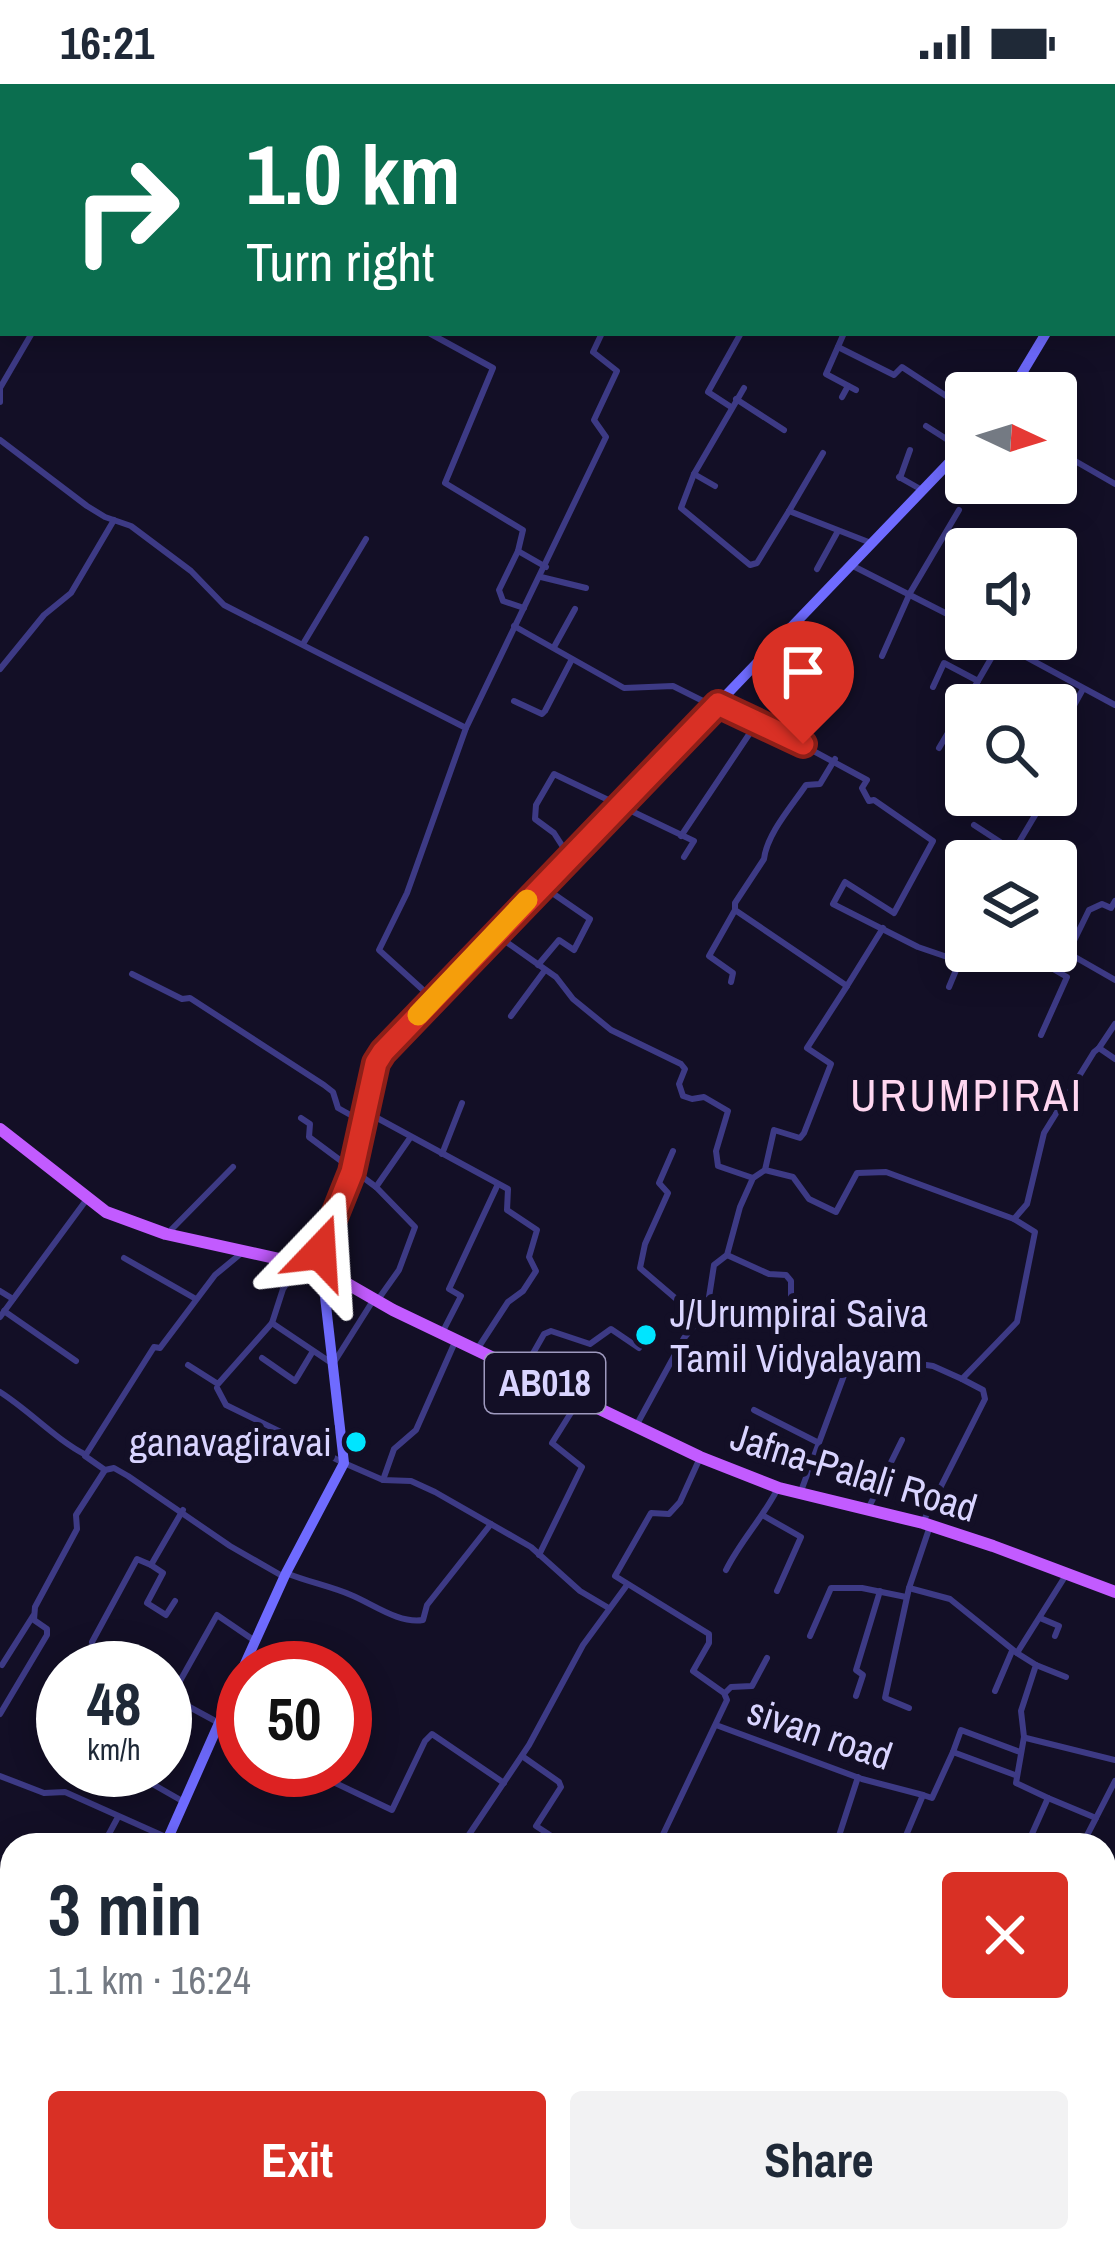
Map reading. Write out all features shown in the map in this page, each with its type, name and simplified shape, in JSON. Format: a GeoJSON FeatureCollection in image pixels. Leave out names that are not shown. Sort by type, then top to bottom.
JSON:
{"type":"FeatureCollection","features":[{"type":"Feature","properties":{"kind":"main road"},"geometry":{"type":"LineString","coordinates":[[1022,372],[1042,336]]}},
{"type":"Feature","properties":{"kind":"main road"},"geometry":{"type":"LineString","coordinates":[[255,1641],[344,1463],[320,1268],[322,1240],[352,1172],[379,1057],[945,466]]}},
{"type":"Feature","properties":{"kind":"main road","name":"Jafna-Palali Road"},"geometry":{"type":"LineString","coordinates":[[0,1129],[106,1212],[166,1234],[320,1268],[449,1337],[778,1488],[926,1524],[1115,1592]]}},
{"type":"Feature","properties":{"kind":"main road"},"geometry":{"type":"LineString","coordinates":[[170,1833],[216,1730]]}},
{"type":"Feature","properties":{"kind":"street"},"geometry":{"type":"LineString","coordinates":[[0,402],[0,388],[30,336]]}},
{"type":"Feature","properties":{"kind":"street"},"geometry":{"type":"LineString","coordinates":[[434,336],[493,368],[445,483],[523,530],[499,590],[503,601],[524,608]]}},
{"type":"Feature","properties":{"kind":"street"},"geometry":{"type":"LineString","coordinates":[[433,999],[379,950],[407,893],[466,728],[607,437],[594,420],[617,371],[593,352],[601,336]]}},
{"type":"Feature","properties":{"kind":"street"},"geometry":{"type":"LineString","coordinates":[[739,336],[707,392],[784,430]]}},
{"type":"Feature","properties":{"kind":"street"},"geometry":{"type":"LineString","coordinates":[[842,397],[852,388],[826,374],[843,336]]}},
{"type":"Feature","properties":{"kind":"street"},"geometry":{"type":"LineString","coordinates":[[838,346],[894,375],[902,367],[945,395]]}},
{"type":"Feature","properties":{"kind":"street"},"geometry":{"type":"LineString","coordinates":[[744,388],[694,474],[681,508],[751,565],[757,563],[790,512],[823,453]]}},
{"type":"Feature","properties":{"kind":"street"},"geometry":{"type":"LineString","coordinates":[[926,426],[945,436]]}},
{"type":"Feature","properties":{"kind":"street"},"geometry":{"type":"LineString","coordinates":[[0,440],[87,506],[131,526],[191,572],[224,605],[466,728]]}},
{"type":"Feature","properties":{"kind":"street"},"geometry":{"type":"LineString","coordinates":[[910,450],[899,477],[922,490]]}},
{"type":"Feature","properties":{"kind":"street"},"geometry":{"type":"LineString","coordinates":[[1077,463],[1115,484]]}},
{"type":"Feature","properties":{"kind":"street"},"geometry":{"type":"LineString","coordinates":[[694,474],[715,486]]}},
{"type":"Feature","properties":{"kind":"street"},"geometry":{"type":"LineString","coordinates":[[882,656],[910,593],[959,510]]}},
{"type":"Feature","properties":{"kind":"street"},"geometry":{"type":"LineString","coordinates":[[790,512],[871,543]]}},
{"type":"Feature","properties":{"kind":"street"},"geometry":{"type":"LineString","coordinates":[[0,669],[44,615],[71,593],[114,520]]}},
{"type":"Feature","properties":{"kind":"street"},"geometry":{"type":"LineString","coordinates":[[817,569],[838,531]]}},
{"type":"Feature","properties":{"kind":"street"},"geometry":{"type":"LineString","coordinates":[[303,645],[367,539]]}},
{"type":"Feature","properties":{"kind":"street"},"geometry":{"type":"LineString","coordinates":[[518,551],[546,567]]}},
{"type":"Feature","properties":{"kind":"street"},"geometry":{"type":"LineString","coordinates":[[850,565],[945,612]]}},
{"type":"Feature","properties":{"kind":"street"},"geometry":{"type":"LineString","coordinates":[[541,577],[586,588]]}},
{"type":"Feature","properties":{"kind":"street"},"geometry":{"type":"LineString","coordinates":[[554,647],[575,609]]}},
{"type":"Feature","properties":{"kind":"street"},"geometry":{"type":"LineString","coordinates":[[514,626],[624,688],[673,686],[758,721],[867,780],[862,788],[869,801],[933,841],[894,913],[845,882],[833,904],[945,956]]}},
{"type":"Feature","properties":{"kind":"street"},"geometry":{"type":"LineString","coordinates":[[976,684],[1000,643],[1115,705]]}},
{"type":"Feature","properties":{"kind":"street"},"geometry":{"type":"LineString","coordinates":[[514,700],[542,714],[572,661]]}},
{"type":"Feature","properties":{"kind":"street"},"geometry":{"type":"LineString","coordinates":[[933,687],[944,663],[978,681]]}},
{"type":"Feature","properties":{"kind":"street"},"geometry":{"type":"LineString","coordinates":[[1077,700],[1083,689]]}},
{"type":"Feature","properties":{"kind":"street"},"geometry":{"type":"LineString","coordinates":[[681,836],[758,721]]}},
{"type":"Feature","properties":{"kind":"street"},"geometry":{"type":"LineString","coordinates":[[939,748],[945,738]]}},
{"type":"Feature","properties":{"kind":"street"},"geometry":{"type":"LineString","coordinates":[[730,982],[733,973],[709,956],[777,828],[806,785],[822,782],[835,760]]}},
{"type":"Feature","properties":{"kind":"street"},"geometry":{"type":"LineString","coordinates":[[580,845],[563,847],[536,818],[536,805],[554,774],[694,841],[684,857]]}},
{"type":"Feature","properties":{"kind":"street"},"geometry":{"type":"LineString","coordinates":[[974,825],[997,840]]}},
{"type":"Feature","properties":{"kind":"street"},"geometry":{"type":"LineString","coordinates":[[511,1016],[559,940],[574,950],[590,919],[542,885]]}},
{"type":"Feature","properties":{"kind":"street"},"geometry":{"type":"LineString","coordinates":[[1077,935],[1089,910],[1102,904],[1111,908],[1115,901]]}},
{"type":"Feature","properties":{"kind":"street"},"geometry":{"type":"LineString","coordinates":[[736,910],[848,986]]}},
{"type":"Feature","properties":{"kind":"street"},"geometry":{"type":"LineString","coordinates":[[636,1426],[684,1338],[704,1315],[714,1265],[727,1255],[735,1221],[753,1178],[764,1170],[775,1130],[793,1138],[804,1132],[831,1064],[807,1048],[883,928]]}},
{"type":"Feature","properties":{"kind":"street"},"geometry":{"type":"LineString","coordinates":[[495,934],[611,1030],[681,1064],[685,1069],[680,1084],[683,1096],[704,1097],[728,1111],[718,1166],[753,1178]]}},
{"type":"Feature","properties":{"kind":"street"},"geometry":{"type":"LineString","coordinates":[[1077,958],[1115,980]]}},
{"type":"Feature","properties":{"kind":"street"},"geometry":{"type":"LineString","coordinates":[[949,987],[955,972]]}},
{"type":"Feature","properties":{"kind":"street"},"geometry":{"type":"LineString","coordinates":[[1041,1035],[1067,977],[1059,972]]}},
{"type":"Feature","properties":{"kind":"street"},"geometry":{"type":"LineString","coordinates":[[132,974],[182,1000],[190,998],[241,1029],[324,1084],[333,1092],[338,1108],[410,1138],[509,1191],[509,1213],[537,1230],[529,1257],[536,1271],[523,1291],[508,1302],[477,1349]]}},
{"type":"Feature","properties":{"kind":"street"},"geometry":{"type":"LineString","coordinates":[[1014,1219],[1027,1204],[1044,1133],[1115,1024]]}},
{"type":"Feature","properties":{"kind":"street"},"geometry":{"type":"LineString","coordinates":[[1099,1048],[1115,1059]]}},
{"type":"Feature","properties":{"kind":"street"},"geometry":{"type":"LineString","coordinates":[[442,1154],[462,1103]]}},
{"type":"Feature","properties":{"kind":"street"},"geometry":{"type":"LineString","coordinates":[[272,1323],[333,1364],[399,1270],[415,1227],[376,1187],[309,1137],[310,1124],[302,1118]]}},
{"type":"Feature","properties":{"kind":"street"},"geometry":{"type":"LineString","coordinates":[[376,1187],[410,1138]]}},
{"type":"Feature","properties":{"kind":"street"},"geometry":{"type":"LineString","coordinates":[[673,1151],[659,1183],[668,1193],[645,1244],[640,1268],[681,1303],[704,1315]]}},
{"type":"Feature","properties":{"kind":"street"},"geometry":{"type":"LineString","coordinates":[[166,1234],[233,1167]]}},
{"type":"Feature","properties":{"kind":"street"},"geometry":{"type":"LineString","coordinates":[[764,1170],[793,1177],[808,1199],[832,1212],[838,1210],[857,1173],[877,1171],[1014,1219],[1035,1232],[1017,1322],[962,1379]]}},
{"type":"Feature","properties":{"kind":"street"},"geometry":{"type":"LineString","coordinates":[[383,1480],[394,1449],[416,1430],[461,1296],[449,1289],[498,1184]]}},
{"type":"Feature","properties":{"kind":"street"},"geometry":{"type":"LineString","coordinates":[[76,1361],[2,1314],[88,1198]]}},
{"type":"Feature","properties":{"kind":"street"},"geometry":{"type":"LineString","coordinates":[[86,1455],[154,1348],[160,1348],[215,1275],[244,1251]]}},
{"type":"Feature","properties":{"kind":"street"},"geometry":{"type":"LineString","coordinates":[[727,1255],[769,1274],[786,1275],[791,1296],[822,1319]]}},
{"type":"Feature","properties":{"kind":"street"},"geometry":{"type":"LineString","coordinates":[[124,1258],[196,1299]]}},
{"type":"Feature","properties":{"kind":"street"},"geometry":{"type":"LineString","coordinates":[[188,1365],[218,1384],[272,1323],[284,1289],[300,1264]]}},
{"type":"Feature","properties":{"kind":"street"},"geometry":{"type":"LineString","coordinates":[[0,1291],[13,1299]]}},
{"type":"Feature","properties":{"kind":"street"},"geometry":{"type":"LineString","coordinates":[[523,1372],[544,1334],[551,1330],[590,1344],[611,1329],[639,1348]]}},
{"type":"Feature","properties":{"kind":"street"},"geometry":{"type":"LineString","coordinates":[[262,1358],[295,1381],[314,1351]]}},
{"type":"Feature","properties":{"kind":"street"},"geometry":{"type":"LineString","coordinates":[[800,1494],[852,1354],[933,1366],[983,1390],[985,1399],[926,1524],[905,1598],[884,1702],[909,1708]]}},
{"type":"Feature","properties":{"kind":"street"},"geometry":{"type":"LineString","coordinates":[[217,1388],[226,1405],[383,1480],[411,1481],[491,1524],[608,1607]]}},
{"type":"Feature","properties":{"kind":"street"},"geometry":{"type":"LineString","coordinates":[[0,1392],[105,1470]]}},
{"type":"Feature","properties":{"kind":"street"},"geometry":{"type":"LineString","coordinates":[[539,1555],[582,1467],[552,1443],[580,1399]]}},
{"type":"Feature","properties":{"kind":"street"},"geometry":{"type":"LineString","coordinates":[[754,1411],[817,1442]]}},
{"type":"Feature","properties":{"kind":"street"},"geometry":{"type":"LineString","coordinates":[[868,1510],[902,1440]]}},
{"type":"Feature","properties":{"kind":"street"},"geometry":{"type":"LineString","coordinates":[[664,1833],[727,1700],[693,1671],[709,1634],[615,1576],[643,1522],[651,1513],[669,1514],[680,1502],[700,1456]]}},
{"type":"Feature","properties":{"kind":"street"},"geometry":{"type":"LineString","coordinates":[[2,1665],[77,1529],[76,1515],[105,1470],[114,1468],[183,1510],[230,1546],[285,1575],[350,1594],[411,1622],[423,1620],[427,1605],[491,1524]]}},
{"type":"Feature","properties":{"kind":"street"},"geometry":{"type":"LineString","coordinates":[[726,1570],[742,1537],[764,1516],[778,1488]]}},
{"type":"Feature","properties":{"kind":"street"},"geometry":{"type":"LineString","coordinates":[[151,1565],[183,1510]]}},
{"type":"Feature","properties":{"kind":"street"},"geometry":{"type":"LineString","coordinates":[[764,1516],[802,1537],[778,1591]]}},
{"type":"Feature","properties":{"kind":"street"},"geometry":{"type":"LineString","coordinates":[[93,1641],[136,1558],[163,1573],[147,1603],[166,1615],[176,1601]]}},
{"type":"Feature","properties":{"kind":"street"},"geometry":{"type":"LineString","coordinates":[[995,1691],[1014,1652],[1068,1572]]}},
{"type":"Feature","properties":{"kind":"street"},"geometry":{"type":"LineString","coordinates":[[470,1833],[522,1756],[608,1607],[627,1584]]}},
{"type":"Feature","properties":{"kind":"street"},"geometry":{"type":"LineString","coordinates":[[810,1636],[831,1588],[905,1598]]}},
{"type":"Feature","properties":{"kind":"street"},"geometry":{"type":"LineString","coordinates":[[909,1588],[950,1599],[1014,1652],[1066,1677]]}},
{"type":"Feature","properties":{"kind":"street"},"geometry":{"type":"LineString","coordinates":[[856,1696],[863,1675],[856,1670],[880,1591]]}},
{"type":"Feature","properties":{"kind":"street"},"geometry":{"type":"LineString","coordinates":[[192,1660],[217,1615],[254,1641]]}},
{"type":"Feature","properties":{"kind":"street"},"geometry":{"type":"LineString","coordinates":[[0,1714],[47,1635],[33,1616]]}},
{"type":"Feature","properties":{"kind":"street"},"geometry":{"type":"LineString","coordinates":[[1040,1618],[1061,1622],[1054,1636]]}},
{"type":"Feature","properties":{"kind":"street"},"geometry":{"type":"LineString","coordinates":[[724,1693],[731,1687],[752,1686],[766,1658]]}},
{"type":"Feature","properties":{"kind":"street"},"geometry":{"type":"LineString","coordinates":[[1036,1665],[1021,1711],[1024,1737],[1016,1783],[1096,1818]]}},
{"type":"Feature","properties":{"kind":"street","name":"sivan road"},"geometry":{"type":"LineString","coordinates":[[716,1725],[923,1796],[907,1833]]}},
{"type":"Feature","properties":{"kind":"street"},"geometry":{"type":"LineString","coordinates":[[923,1796],[932,1798],[962,1730],[1020,1752]]}},
{"type":"Feature","properties":{"kind":"street"},"geometry":{"type":"LineString","coordinates":[[365,1797],[392,1810],[424,1741],[432,1734],[504,1783]]}},
{"type":"Feature","properties":{"kind":"street"},"geometry":{"type":"LineString","coordinates":[[1024,1737],[1115,1760]]}},
{"type":"Feature","properties":{"kind":"street"},"geometry":{"type":"LineString","coordinates":[[953,1752],[1015,1775]]}},
{"type":"Feature","properties":{"kind":"street"},"geometry":{"type":"LineString","coordinates":[[522,1756],[561,1787],[536,1826],[547,1833]]}},
{"type":"Feature","properties":{"kind":"street"},"geometry":{"type":"LineString","coordinates":[[0,1776],[44,1793],[65,1792],[149,1833]]}},
{"type":"Feature","properties":{"kind":"street"},"geometry":{"type":"LineString","coordinates":[[840,1833],[858,1777]]}},
{"type":"Feature","properties":{"kind":"street"},"geometry":{"type":"LineString","coordinates":[[1088,1833],[1115,1781]]}},
{"type":"Feature","properties":{"kind":"street"},"geometry":{"type":"LineString","coordinates":[[175,1797],[184,1802]]}},
{"type":"Feature","properties":{"kind":"street"},"geometry":{"type":"LineString","coordinates":[[1032,1833],[1048,1798]]}},
{"type":"Feature","properties":{"kind":"street"},"geometry":{"type":"LineString","coordinates":[[109,1833],[118,1816]]}},
{"type":"Feature","properties":{"kind":"slow traffic"},"geometry":{"type":"LineString","coordinates":[[418,1015],[527,900]]}},
{"type":"Feature","properties":{"kind":"place","name":"J/Urumpirai Saiva Tamil Vidyalayam"},"geometry":{"type":"Point","coordinates":[646,1335]}},
{"type":"Feature","properties":{"kind":"place","name":"ganavagiravai"},"geometry":{"type":"Point","coordinates":[356,1442]}},
{"type":"Feature","properties":{"kind":"district","name":"URUMPIRAI"},"geometry":{"type":"Point","coordinates":[967,1094]}},
{"type":"Feature","properties":{"kind":"route"},"geometry":{"type":"LineString","coordinates":[[320,1252],[352,1172],[376,1063],[383,1052],[718,704],[803,744]]}}]}
